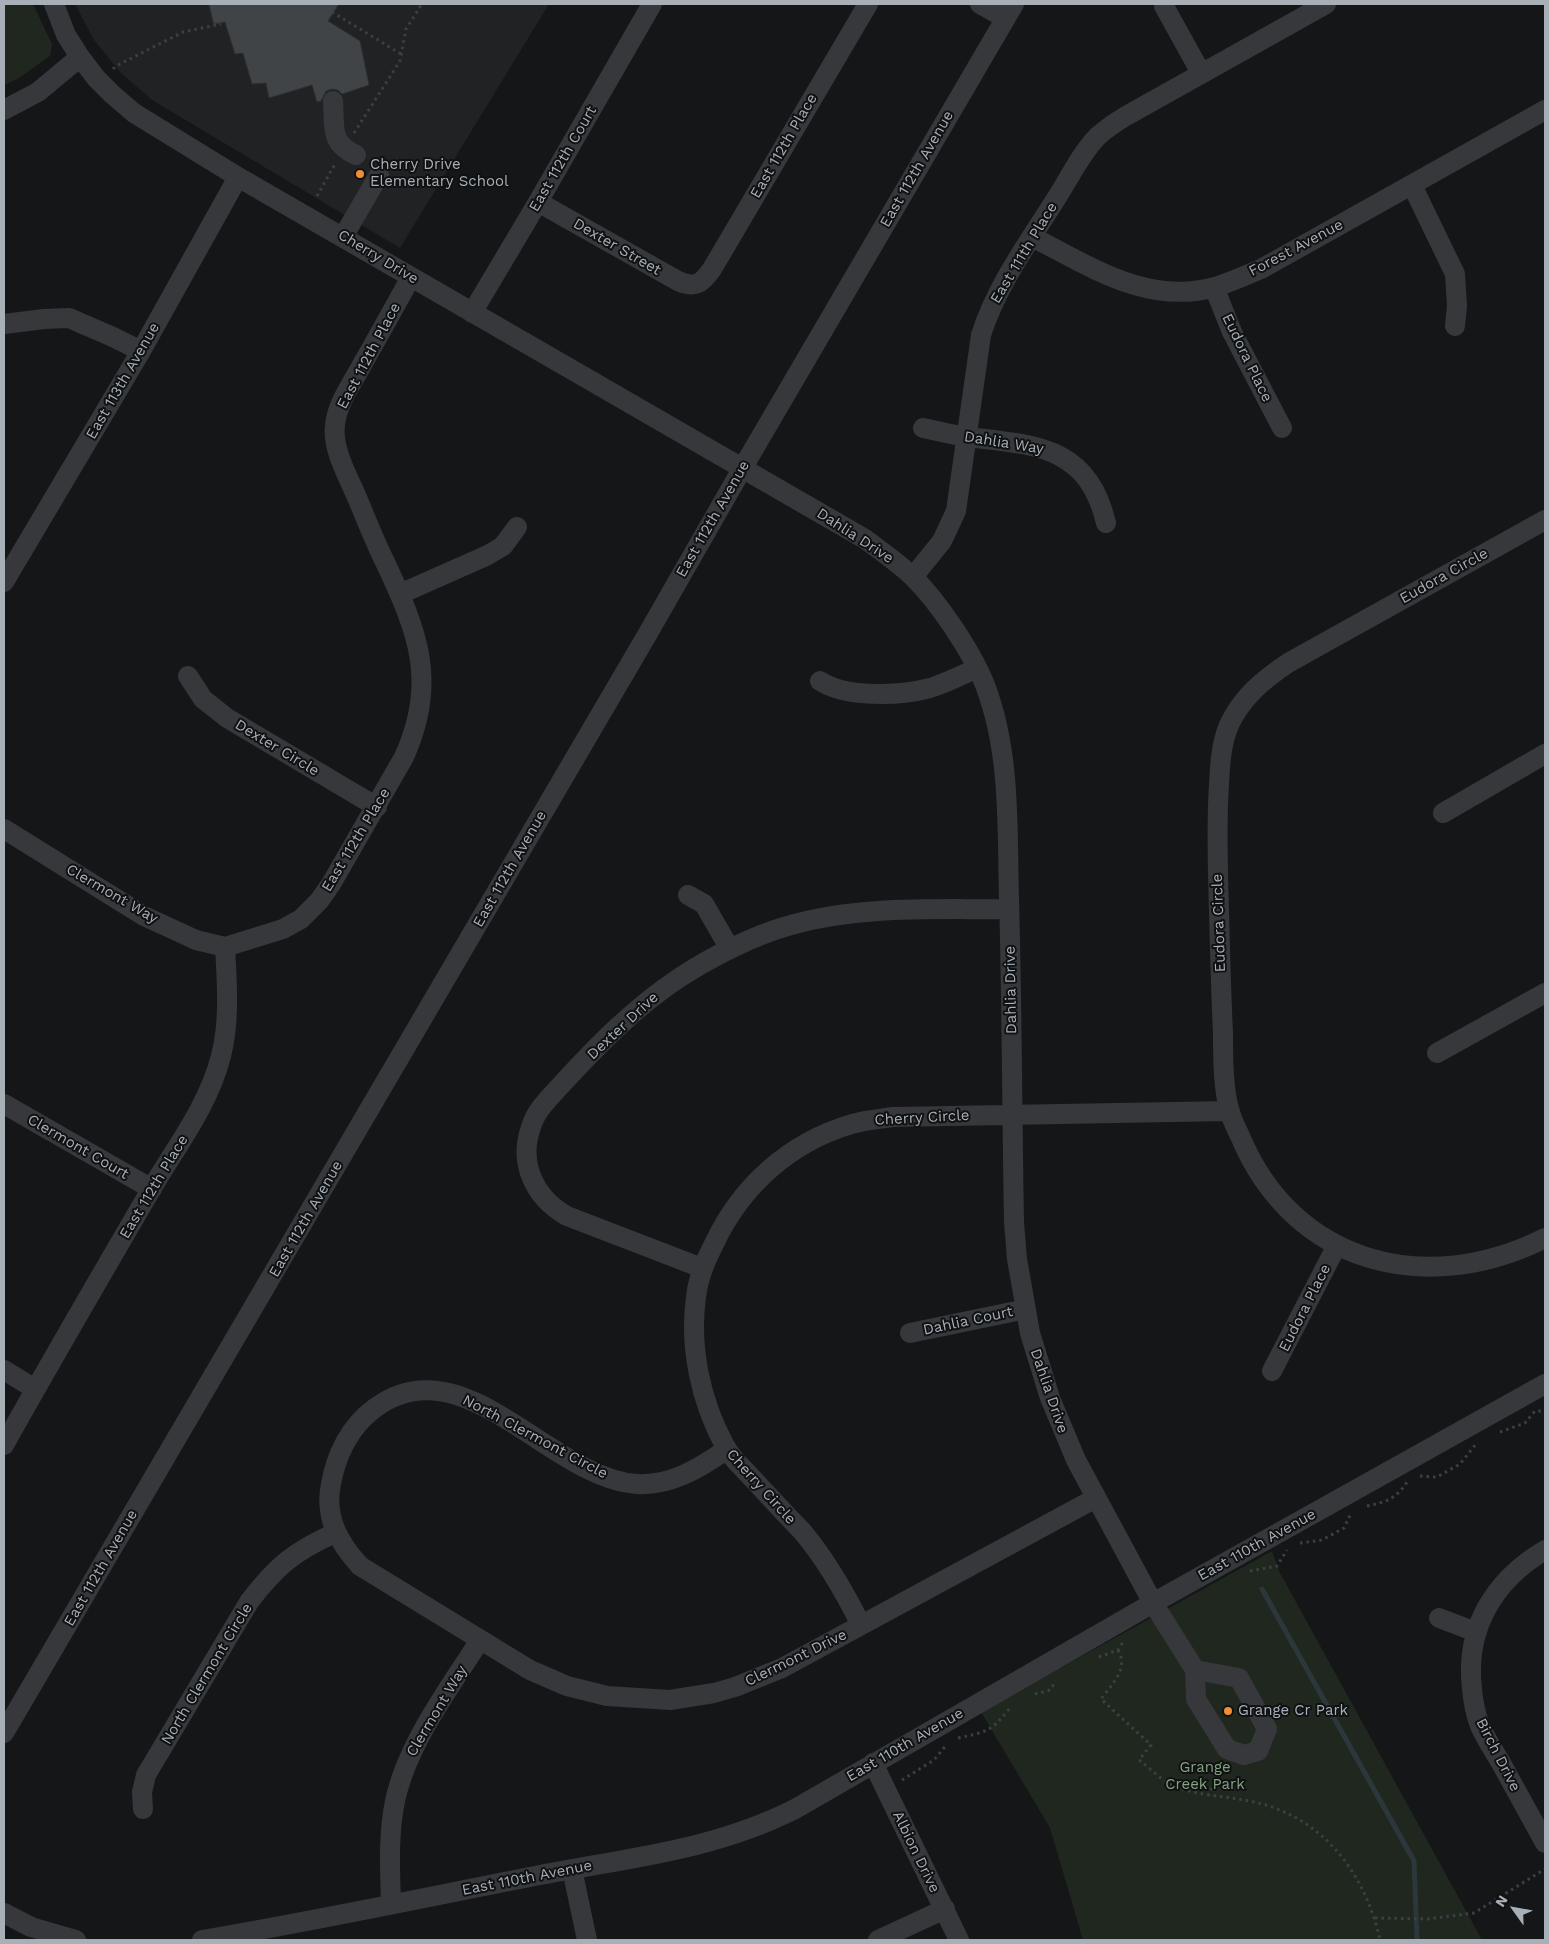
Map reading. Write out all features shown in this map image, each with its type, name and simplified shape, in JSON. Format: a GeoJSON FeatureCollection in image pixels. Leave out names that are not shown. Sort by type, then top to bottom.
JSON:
{"type":"FeatureCollection","features":[{"type":"Feature","properties":{"kind":"street","name":"Cherry Drive"},"geometry":{"type":"LineString","coordinates":[[54,4],[66,35],[80,57],[102,83],[134,113],[238,177],[742,468]]}},
{"type":"Feature","properties":{"kind":"street","name":"East 112th Court"},"geometry":{"type":"LineString","coordinates":[[472,313],[652,4]]}},
{"type":"Feature","properties":{"kind":"street","name":"East 112th Place"},"geometry":{"type":"LineString","coordinates":[[696,285],[703,281],[712,269],[868,4]]}},
{"type":"Feature","properties":{"kind":"street"},"geometry":{"type":"LineString","coordinates":[[980,4],[1009,11]]}},
{"type":"Feature","properties":{"kind":"street","name":"East 111th Place"},"geometry":{"type":"LineString","coordinates":[[913,577],[942,541],[956,512],[981,335],[987,316],[996,296],[1079,162],[1098,137],[1126,116],[1326,4]]}},
{"type":"Feature","properties":{"kind":"street"},"geometry":{"type":"LineString","coordinates":[[1164,6],[1201,73]]}},
{"type":"Feature","properties":{"kind":"street","name":"East 112th Avenue"},"geometry":{"type":"LineString","coordinates":[[4,1733],[637,652],[742,468],[1009,11]]}},
{"type":"Feature","properties":{"kind":"street"},"geometry":{"type":"LineString","coordinates":[[4,110],[38,92],[80,57]]}},
{"type":"Feature","properties":{"kind":"street"},"geometry":{"type":"LineString","coordinates":[[333,101],[336,140],[350,152]]}},
{"type":"Feature","properties":{"kind":"street","name":"Forest Avenue"},"geometry":{"type":"LineString","coordinates":[[1032,237],[1129,284],[1184,292],[1214,287],[1261,269],[1545,110]]}},
{"type":"Feature","properties":{"kind":"street"},"geometry":{"type":"LineString","coordinates":[[343,237],[378,175]]}},
{"type":"Feature","properties":{"kind":"street","name":"East 113th Avenue"},"geometry":{"type":"LineString","coordinates":[[4,582],[141,351],[238,177]]}},
{"type":"Feature","properties":{"kind":"street"},"geometry":{"type":"LineString","coordinates":[[1412,185],[1456,274],[1457,306],[1454,326]]}},
{"type":"Feature","properties":{"kind":"street","name":"Dexter Street"},"geometry":{"type":"LineString","coordinates":[[538,202],[678,282],[686,285],[696,285]]}},
{"type":"Feature","properties":{"kind":"street","name":"East 112th Place"},"geometry":{"type":"LineString","coordinates":[[4,1446],[35,1389],[198,1114],[212,1086],[221,1055],[226,1022],[225,947],[283,929],[300,919],[319,901],[376,807],[410,744],[421,708],[421,666],[412,625],[346,472],[336,444],[334,430],[338,412],[349,390],[411,277]]}},
{"type":"Feature","properties":{"kind":"street","name":"Eudora Place"},"geometry":{"type":"LineString","coordinates":[[1214,287],[1232,332],[1282,428]]}},
{"type":"Feature","properties":{"kind":"street"},"geometry":{"type":"LineString","coordinates":[[4,324],[70,318],[113,336],[141,351]]}},
{"type":"Feature","properties":{"kind":"street","name":"Dahlia Way"},"geometry":{"type":"LineString","coordinates":[[923,428],[966,437],[1015,442],[1051,451],[1063,457],[1081,472],[1090,483],[1104,512],[1106,523]]}},
{"type":"Feature","properties":{"kind":"street","name":"Dahlia Drive"},"geometry":{"type":"LineString","coordinates":[[742,468],[865,539],[913,577],[932,599],[968,651],[994,711],[1001,740],[1006,805],[1014,1115],[1014,1222],[1017,1259],[1030,1333],[1050,1398],[1076,1460],[1153,1603],[1194,1670]]}},
{"type":"Feature","properties":{"kind":"street","name":"Eudora Circle"},"geometry":{"type":"LineString","coordinates":[[1545,520],[1288,663],[1248,694],[1228,727],[1221,754],[1216,822],[1224,1063],[1229,1111],[1248,1156],[1267,1187],[1299,1220],[1315,1232],[1337,1245],[1386,1263],[1422,1267],[1451,1267],[1496,1258],[1524,1249],[1545,1238]]}},
{"type":"Feature","properties":{"kind":"street"},"geometry":{"type":"LineString","coordinates":[[400,594],[488,555],[503,546],[517,528]]}},
{"type":"Feature","properties":{"kind":"street"},"geometry":{"type":"LineString","coordinates":[[820,680],[836,689],[858,692],[914,691],[942,684],[977,668]]}},
{"type":"Feature","properties":{"kind":"street","name":"Dexter Circle"},"geometry":{"type":"LineString","coordinates":[[188,676],[203,699],[226,718],[376,807]]}},
{"type":"Feature","properties":{"kind":"street"},"geometry":{"type":"LineString","coordinates":[[1443,813],[1545,754]]}},
{"type":"Feature","properties":{"kind":"street","name":"Clermont Way"},"geometry":{"type":"LineString","coordinates":[[4,829],[144,916],[196,940],[225,947]]}},
{"type":"Feature","properties":{"kind":"street"},"geometry":{"type":"LineString","coordinates":[[688,895],[704,904],[730,949]]}},
{"type":"Feature","properties":{"kind":"street","name":"Dexter Drive"},"geometry":{"type":"LineString","coordinates":[[702,1268],[631,1242],[555,1209],[546,1201],[533,1182],[528,1163],[528,1140],[533,1121],[545,1103],[632,1014],[680,977],[730,949],[773,931],[791,925],[864,912],[1009,909]]}},
{"type":"Feature","properties":{"kind":"street"},"geometry":{"type":"LineString","coordinates":[[1436,1053],[1545,993]]}},
{"type":"Feature","properties":{"kind":"street","name":"Clermont Court"},"geometry":{"type":"LineString","coordinates":[[4,1104],[152,1189]]}},
{"type":"Feature","properties":{"kind":"street","name":"Cherry Circle"},"geometry":{"type":"LineString","coordinates":[[861,1625],[841,1586],[825,1561],[802,1532],[727,1449],[709,1410],[694,1348],[694,1312],[702,1268],[721,1228],[751,1186],[787,1156],[816,1139],[850,1125],[893,1117],[1229,1111]]}},
{"type":"Feature","properties":{"kind":"street","name":"Eudora Place"},"geometry":{"type":"LineString","coordinates":[[1272,1371],[1337,1245]]}},
{"type":"Feature","properties":{"kind":"street","name":"Dahlia Court"},"geometry":{"type":"LineString","coordinates":[[910,1333],[1026,1309]]}},
{"type":"Feature","properties":{"kind":"street"},"geometry":{"type":"LineString","coordinates":[[4,1370],[35,1389]]}},
{"type":"Feature","properties":{"kind":"street","name":"East 110th Avenue"},"geometry":{"type":"LineString","coordinates":[[202,1940],[668,1852],[745,1832],[795,1809],[1153,1603],[1545,1384]]}},
{"type":"Feature","properties":{"kind":"street","name":"North Clermont Circle"},"geometry":{"type":"LineString","coordinates":[[143,1809],[142,1792],[146,1775],[250,1602],[266,1580],[280,1566],[311,1544],[335,1533],[330,1514],[329,1490],[334,1466],[344,1445],[367,1414],[379,1404],[404,1394],[419,1391],[436,1391],[463,1397],[493,1411],[590,1470],[620,1481],[637,1484],[658,1483],[678,1478],[704,1466],[727,1449]]}},
{"type":"Feature","properties":{"kind":"street","name":"Clermont Drive"},"geometry":{"type":"LineString","coordinates":[[335,1533],[346,1551],[360,1566],[530,1670],[567,1686],[607,1696],[670,1700],[735,1688],[782,1668],[1096,1498]]}},
{"type":"Feature","properties":{"kind":"street","name":"Birch Drive"},"geometry":{"type":"LineString","coordinates":[[1545,1550],[1515,1571],[1498,1590],[1476,1632],[1471,1651],[1470,1669],[1473,1698],[1480,1726],[1545,1843]]}},
{"type":"Feature","properties":{"kind":"street"},"geometry":{"type":"LineString","coordinates":[[1439,1618],[1476,1632]]}},
{"type":"Feature","properties":{"kind":"street","name":"Clermont Way"},"geometry":{"type":"LineString","coordinates":[[392,1904],[390,1848],[395,1802],[400,1783],[408,1759],[418,1740],[480,1640]]}},
{"type":"Feature","properties":{"kind":"street"},"geometry":{"type":"LineString","coordinates":[[1194,1670],[1239,1678],[1267,1729],[1258,1751],[1244,1755],[1226,1748],[1196,1699],[1194,1670]]}},
{"type":"Feature","properties":{"kind":"street","name":"Albion Drive"},"geometry":{"type":"LineString","coordinates":[[873,1763],[959,1940]]}},
{"type":"Feature","properties":{"kind":"street"},"geometry":{"type":"LineString","coordinates":[[572,1869],[587,1940]]}},
{"type":"Feature","properties":{"kind":"street"},"geometry":{"type":"LineString","coordinates":[[878,1940],[945,1910]]}},
{"type":"Feature","properties":{"kind":"street"},"geometry":{"type":"LineString","coordinates":[[4,1912],[31,1927],[76,1940]]}},
{"type":"Feature","properties":{"kind":"path"},"geometry":{"type":"LineString","coordinates":[[317,196],[350,152],[400,61],[406,29],[422,4]]}},
{"type":"Feature","properties":{"kind":"path"},"geometry":{"type":"LineString","coordinates":[[332,12],[402,54]]}},
{"type":"Feature","properties":{"kind":"path"},"geometry":{"type":"LineString","coordinates":[[102,83],[116,66],[183,32],[221,24]]}},
{"type":"Feature","properties":{"kind":"path"},"geometry":{"type":"LineString","coordinates":[[1498,1432],[1525,1423],[1535,1411],[1545,1411]]}},
{"type":"Feature","properties":{"kind":"path"},"geometry":{"type":"LineString","coordinates":[[1419,1476],[1437,1477],[1460,1464],[1480,1439]]}},
{"type":"Feature","properties":{"kind":"path"},"geometry":{"type":"LineString","coordinates":[[1361,1508],[1385,1502],[1400,1493],[1411,1476]]}},
{"type":"Feature","properties":{"kind":"path"},"geometry":{"type":"LineString","coordinates":[[1243,1575],[1251,1571],[1277,1566],[1291,1544],[1322,1540],[1344,1528],[1353,1510]]}},
{"type":"Feature","properties":{"kind":"path"},"geometry":{"type":"LineString","coordinates":[[1093,1660],[1118,1650],[1128,1635]]}},
{"type":"Feature","properties":{"kind":"path"},"geometry":{"type":"LineString","coordinates":[[1118,1650],[1122,1657],[1120,1674],[1101,1699],[1151,1745],[1139,1760],[1173,1786],[1208,1796],[1272,1807],[1290,1814],[1324,1837],[1343,1857],[1360,1882],[1375,1918],[1380,1940]]}},
{"type":"Feature","properties":{"kind":"path"},"geometry":{"type":"LineString","coordinates":[[1034,1694],[1050,1690],[1061,1673]]}},
{"type":"Feature","properties":{"kind":"path"},"geometry":{"type":"LineString","coordinates":[[886,1790],[934,1760],[950,1740],[981,1733],[996,1725],[1012,1705]]}},
{"type":"Feature","properties":{"kind":"path"},"geometry":{"type":"LineString","coordinates":[[1208,1796],[1225,1762],[1226,1748]]}},
{"type":"Feature","properties":{"kind":"path"},"geometry":{"type":"LineString","coordinates":[[1375,1918],[1428,1919],[1474,1914],[1545,1869]]}},
{"type":"Feature","properties":{"kind":"shaded area","name":"Cherry Drive Elementary School"},"geometry":{"type":"Polygon","coordinates":[[[75,4],[549,4],[400,248],[152,100],[120,72],[94,40],[75,4]]]}},
{"type":"Feature","properties":{"kind":"green space"},"geometry":{"type":"Polygon","coordinates":[[[4,4],[33,4],[52,44],[50,56],[19,78],[4,85],[4,4]]]}},
{"type":"Feature","properties":{"kind":"green space","name":"Grange Creek Park"},"geometry":{"type":"Polygon","coordinates":[[[1272,1551],[1279,1571],[1482,1940],[1083,1940],[1050,1828],[981,1712],[1272,1551]]]}},
{"type":"Feature","properties":{"kind":"building"},"geometry":{"type":"Polygon","coordinates":[[[209,4],[339,4],[328,21],[360,41],[369,85],[342,94],[338,90],[332,89],[326,91],[321,101],[317,102],[312,85],[269,98],[266,83],[252,84],[243,53],[235,54],[225,22],[214,24],[209,4]]]}},
{"type":"Feature","properties":{"kind":"waterway"},"geometry":{"type":"LineString","coordinates":[[1262,1589],[1414,1861],[1417,1940]]}},
{"type":"Feature","properties":{"kind":"place","name":"Cherry Drive Elementary School"},"geometry":{"type":"Point","coordinates":[360,174]}},
{"type":"Feature","properties":{"kind":"place","name":"Grange Cr Park"},"geometry":{"type":"Point","coordinates":[1228,1711]}}]}
